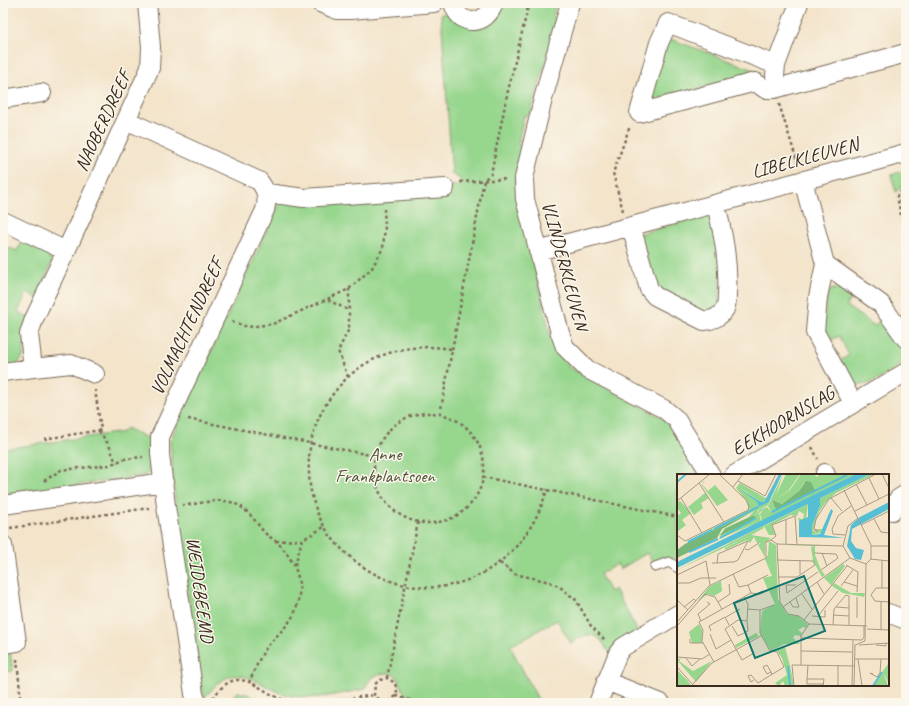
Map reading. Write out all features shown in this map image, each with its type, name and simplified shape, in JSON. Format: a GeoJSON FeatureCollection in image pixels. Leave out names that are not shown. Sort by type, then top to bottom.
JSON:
{"type":"FeatureCollection","features":[{"type":"Feature","properties":{"kind":"street","name":"NAOBERDREEF"},"geometry":{"type":"LineString","coordinates":[[33,368],[30,334],[34,319],[150,68],[151,47],[147,3]]}},
{"type":"Feature","properties":{"kind":"street"},"geometry":{"type":"LineString","coordinates":[[320,3],[337,10],[434,3]]}},
{"type":"Feature","properties":{"kind":"street"},"geometry":{"type":"LineString","coordinates":[[453,3],[458,14],[463,18],[476,21],[488,15],[494,3]]}},
{"type":"Feature","properties":{"kind":"street","name":"VLINDERKLEUVEN"},"geometry":{"type":"LineString","coordinates":[[570,3],[543,99],[524,178],[525,199],[565,347],[587,369],[664,409],[676,419],[710,474]]}},
{"type":"Feature","properties":{"kind":"street"},"geometry":{"type":"LineString","coordinates":[[774,88],[776,65],[800,3]]}},
{"type":"Feature","properties":{"kind":"street"},"geometry":{"type":"LineString","coordinates":[[639,113],[659,43],[668,23],[776,65]]}},
{"type":"Feature","properties":{"kind":"street"},"geometry":{"type":"LineString","coordinates":[[639,113],[755,82],[765,89],[774,88],[906,53]]}},
{"type":"Feature","properties":{"kind":"street"},"geometry":{"type":"LineString","coordinates":[[3,99],[42,93]]}},
{"type":"Feature","properties":{"kind":"street"},"geometry":{"type":"LineString","coordinates":[[126,120],[259,181],[267,193],[304,198],[445,188]]}},
{"type":"Feature","properties":{"kind":"street","name":"LIBELKLEUVEN"},"geometry":{"type":"LineString","coordinates":[[538,251],[906,153]]}},
{"type":"Feature","properties":{"kind":"street","name":"EEKHOORNSLAG"},"geometry":{"type":"LineString","coordinates":[[803,180],[825,264],[818,297],[816,332],[853,403]]}},
{"type":"Feature","properties":{"kind":"street","name":"VOLMACHTENDREEF"},"geometry":{"type":"LineString","coordinates":[[164,482],[160,454],[160,437],[265,210],[267,193]]}},
{"type":"Feature","properties":{"kind":"street"},"geometry":{"type":"LineString","coordinates":[[629,227],[649,289],[655,296],[704,321],[712,320],[722,314],[726,307],[728,277],[727,254],[716,204]]}},
{"type":"Feature","properties":{"kind":"street"},"geometry":{"type":"LineString","coordinates":[[3,221],[66,251]]}},
{"type":"Feature","properties":{"kind":"street"},"geometry":{"type":"LineString","coordinates":[[825,264],[881,304],[906,339]]}},
{"type":"Feature","properties":{"kind":"street"},"geometry":{"type":"LineString","coordinates":[[3,372],[71,364],[95,374]]}},
{"type":"Feature","properties":{"kind":"street","name":"EEKHOORNSLAG"},"geometry":{"type":"LineString","coordinates":[[736,474],[906,372]]}},
{"type":"Feature","properties":{"kind":"street"},"geometry":{"type":"LineString","coordinates":[[3,505],[164,482]]}},
{"type":"Feature","properties":{"kind":"street","name":"WEIDEBEEMD"},"geometry":{"type":"LineString","coordinates":[[164,482],[166,506],[194,694],[197,703]]}},
{"type":"Feature","properties":{"kind":"street"},"geometry":{"type":"LineString","coordinates":[[895,513],[898,499],[906,494]]}},
{"type":"Feature","properties":{"kind":"street"},"geometry":{"type":"LineString","coordinates":[[3,545],[10,643]]}},
{"type":"Feature","properties":{"kind":"street"},"geometry":{"type":"LineString","coordinates":[[889,613],[906,620]]}},
{"type":"Feature","properties":{"kind":"street"},"geometry":{"type":"LineString","coordinates":[[598,703],[618,652],[631,641],[677,615]]}},
{"type":"Feature","properties":{"kind":"street"},"geometry":{"type":"LineString","coordinates":[[606,681],[661,703]]}},
{"type":"Feature","properties":{"kind":"lane"},"geometry":{"type":"LineString","coordinates":[[655,567],[669,562],[677,567]]}},
{"type":"Feature","properties":{"kind":"path"},"geometry":{"type":"LineString","coordinates":[[440,414],[451,349],[484,180],[491,174],[507,96],[529,3]]}},
{"type":"Feature","properties":{"kind":"path"},"geometry":{"type":"LineString","coordinates":[[774,88],[803,180]]}},
{"type":"Feature","properties":{"kind":"path"},"geometry":{"type":"LineString","coordinates":[[629,227],[613,173],[632,121],[639,113]]}},
{"type":"Feature","properties":{"kind":"path"},"geometry":{"type":"LineString","coordinates":[[445,188],[464,180],[524,178]]}},
{"type":"Feature","properties":{"kind":"path"},"geometry":{"type":"LineString","coordinates":[[906,186],[897,196],[902,220],[906,223]]}},
{"type":"Feature","properties":{"kind":"path"},"geometry":{"type":"LineString","coordinates":[[217,315],[248,327],[259,327],[273,324],[303,309],[328,300],[348,290],[372,268],[383,248],[385,226],[383,193]]}},
{"type":"Feature","properties":{"kind":"path"},"geometry":{"type":"LineString","coordinates":[[348,290],[350,329],[338,352],[348,377]]}},
{"type":"Feature","properties":{"kind":"path"},"geometry":{"type":"LineString","coordinates":[[328,300],[348,310]]}},
{"type":"Feature","properties":{"kind":"path"},"geometry":{"type":"LineString","coordinates":[[451,349],[427,346],[413,347],[391,352],[369,362],[348,377],[324,407],[310,443],[308,468],[311,491],[324,527],[338,546],[357,564],[375,574],[405,585],[440,587],[471,580],[500,563],[528,533],[543,503],[546,489]]}},
{"type":"Feature","properties":{"kind":"path"},"geometry":{"type":"LineString","coordinates":[[95,374],[94,380],[101,430],[99,431]]}},
{"type":"Feature","properties":{"kind":"path"},"geometry":{"type":"LineString","coordinates":[[416,414],[440,414],[453,418],[475,437],[481,450],[484,464],[483,477],[478,493],[469,505],[457,515],[443,521],[428,523],[418,522],[399,514],[388,505],[379,492],[374,478],[375,456],[379,444],[394,425],[416,414]]}},
{"type":"Feature","properties":{"kind":"path"},"geometry":{"type":"LineString","coordinates":[[170,415],[375,456]]}},
{"type":"Feature","properties":{"kind":"path"},"geometry":{"type":"LineString","coordinates":[[44,439],[99,431]]}},
{"type":"Feature","properties":{"kind":"path"},"geometry":{"type":"LineString","coordinates":[[99,431],[109,445],[116,463]]}},
{"type":"Feature","properties":{"kind":"path"},"geometry":{"type":"LineString","coordinates":[[805,432],[826,474]]}},
{"type":"Feature","properties":{"kind":"path"},"geometry":{"type":"LineString","coordinates":[[42,483],[60,470],[109,466],[124,459],[160,454]]}},
{"type":"Feature","properties":{"kind":"path"},"geometry":{"type":"LineString","coordinates":[[483,477],[677,517]]}},
{"type":"Feature","properties":{"kind":"path"},"geometry":{"type":"LineString","coordinates":[[3,529],[166,506],[194,505],[224,501],[232,502],[246,511],[267,535],[276,541],[295,565],[300,587],[295,612],[289,623],[264,652],[249,682]]}},
{"type":"Feature","properties":{"kind":"path"},"geometry":{"type":"LineString","coordinates":[[387,678],[418,522]]}},
{"type":"Feature","properties":{"kind":"path"},"geometry":{"type":"LineString","coordinates":[[276,541],[302,540],[324,527]]}},
{"type":"Feature","properties":{"kind":"path"},"geometry":{"type":"LineString","coordinates":[[295,565],[302,540]]}},
{"type":"Feature","properties":{"kind":"path"},"geometry":{"type":"LineString","coordinates":[[500,563],[515,574],[550,582],[560,587],[576,600],[590,626],[618,652]]}},
{"type":"Feature","properties":{"kind":"path"},"geometry":{"type":"LineString","coordinates":[[10,643],[17,671],[21,703]]}},
{"type":"Feature","properties":{"kind":"path"},"geometry":{"type":"LineString","coordinates":[[374,695],[374,688],[377,682],[387,678]]}},
{"type":"Feature","properties":{"kind":"path"},"geometry":{"type":"LineString","coordinates":[[387,678],[397,686],[396,696],[391,702]]}},
{"type":"Feature","properties":{"kind":"path"},"geometry":{"type":"LineString","coordinates":[[209,703],[226,684],[236,680],[249,682],[275,696],[295,702],[325,701],[374,695],[385,703],[398,703]]}},
{"type":"Feature","properties":{"kind":"path"},"geometry":{"type":"LineString","coordinates":[[396,696],[420,703]]}},
{"type":"Feature","properties":{"kind":"green space","name":"Anne Frankplantsoen"},"geometry":{"type":"Polygon","coordinates":[[[502,3],[556,3],[553,15],[557,22],[531,113],[524,116],[518,143],[522,149],[515,182],[555,350],[569,367],[663,418],[672,428],[699,474],[677,474],[677,559],[654,565],[647,553],[620,569],[617,564],[600,574],[610,592],[615,589],[637,630],[611,653],[596,636],[592,635],[584,636],[571,643],[557,620],[510,646],[540,703],[433,703],[405,694],[397,677],[391,673],[375,676],[369,681],[365,689],[317,697],[298,697],[280,693],[254,680],[237,675],[220,682],[205,697],[202,692],[176,510],[170,441],[280,202],[462,185],[460,179],[452,174],[441,14],[451,13],[477,28],[491,23],[500,13],[502,3]]]}},
{"type":"Feature","properties":{"kind":"green space"},"geometry":{"type":"Polygon","coordinates":[[[668,38],[762,73],[648,101],[668,38]]]}},
{"type":"Feature","properties":{"kind":"green space"},"geometry":{"type":"Polygon","coordinates":[[[906,170],[906,182],[896,192],[891,175],[906,170]]]}},
{"type":"Feature","properties":{"kind":"green space"},"geometry":{"type":"Polygon","coordinates":[[[710,214],[722,261],[719,308],[709,314],[658,290],[639,234],[710,214]]]}},
{"type":"Feature","properties":{"kind":"green space"},"geometry":{"type":"Polygon","coordinates":[[[24,237],[45,249],[52,262],[37,298],[27,292],[18,312],[29,318],[23,357],[17,365],[3,367],[3,245],[17,251],[24,237]]]}},
{"type":"Feature","properties":{"kind":"green space"},"geometry":{"type":"Polygon","coordinates":[[[840,287],[853,295],[846,306],[875,326],[883,315],[896,336],[904,353],[902,362],[897,367],[883,377],[868,384],[856,384],[846,374],[840,361],[849,355],[839,336],[829,341],[823,328],[828,291],[840,287]]]}},
{"type":"Feature","properties":{"kind":"green space"},"geometry":{"type":"Polygon","coordinates":[[[126,428],[152,440],[154,454],[153,463],[146,475],[3,496],[3,449],[123,432],[126,428]]]}},
{"type":"Feature","properties":{"kind":"green space"},"geometry":{"type":"Polygon","coordinates":[[[10,651],[13,671],[3,672],[3,652],[10,651]]]}},
{"type":"Feature","properties":{"kind":"green space"},"geometry":{"type":"Polygon","coordinates":[[[238,692],[247,694],[264,703],[230,703],[229,699],[238,692]]]}}]}
